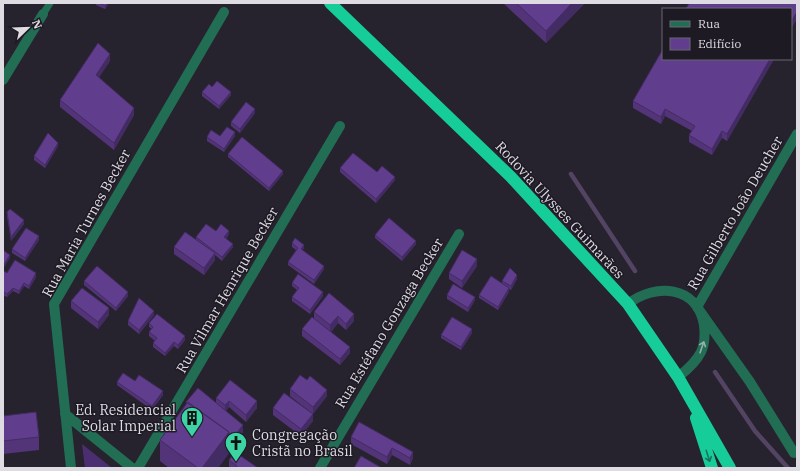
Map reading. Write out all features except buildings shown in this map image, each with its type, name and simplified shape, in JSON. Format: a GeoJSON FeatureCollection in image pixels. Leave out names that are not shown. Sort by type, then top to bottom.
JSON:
{"type":"FeatureCollection","features":[{"type":"Feature","properties":{"kind":"highway","name":"Rodovia Ulysses Guimarães"},"geometry":{"type":"LineString","coordinates":[[330,3],[511,177],[628,304],[678,377],[730,468]]}},
{"type":"Feature","properties":{"kind":"highway"},"geometry":{"type":"LineString","coordinates":[[687,393],[712,468]]}},
{"type":"Feature","properties":{"kind":"street","name":"Rua Maria Turnes Becker"},"geometry":{"type":"LineString","coordinates":[[71,468],[54,304],[224,12]]}},
{"type":"Feature","properties":{"kind":"street"},"geometry":{"type":"LineString","coordinates":[[3,80],[43,14]]}},
{"type":"Feature","properties":{"kind":"street","name":"Rua Vilmar Henrique Becker"},"geometry":{"type":"LineString","coordinates":[[138,468],[340,126]]}},
{"type":"Feature","properties":{"kind":"street","name":"Rua Gilberto João Deucher"},"geometry":{"type":"LineString","coordinates":[[697,306],[797,134]]}},
{"type":"Feature","properties":{"kind":"street","name":"Rua Estéfano Gonzaga Becker"},"geometry":{"type":"LineString","coordinates":[[320,468],[458,234]]}},
{"type":"Feature","properties":{"kind":"street"},"geometry":{"type":"LineString","coordinates":[[628,304],[636,298],[654,291],[674,291],[687,297],[697,306],[750,382],[794,453]]}},
{"type":"Feature","properties":{"kind":"street"},"geometry":{"type":"LineString","coordinates":[[678,377],[690,367],[701,352],[706,336],[703,321],[697,306]]}},
{"type":"Feature","properties":{"kind":"street"},"geometry":{"type":"LineString","coordinates":[[65,414],[132,468]]}},
{"type":"Feature","properties":{"kind":"lane"},"geometry":{"type":"LineString","coordinates":[[43,14],[50,3]]}},
{"type":"Feature","properties":{"kind":"shaded area"},"geometry":{"type":"Polygon","coordinates":[[[82,444],[112,468],[85,468],[82,444]]]}},
{"type":"Feature","properties":{"kind":"waterway"},"geometry":{"type":"LineString","coordinates":[[571,174],[635,271]]}},
{"type":"Feature","properties":{"kind":"waterway"},"geometry":{"type":"LineString","coordinates":[[715,372],[755,431],[788,468]]}},
{"type":"Feature","properties":{"kind":"place","name":"Ed. Residencial Solar Imperial"},"geometry":{"type":"Point","coordinates":[192,438]}},
{"type":"Feature","properties":{"kind":"place","name":"Congregação Cristã no Brasil"},"geometry":{"type":"Point","coordinates":[236,462]}}]}
